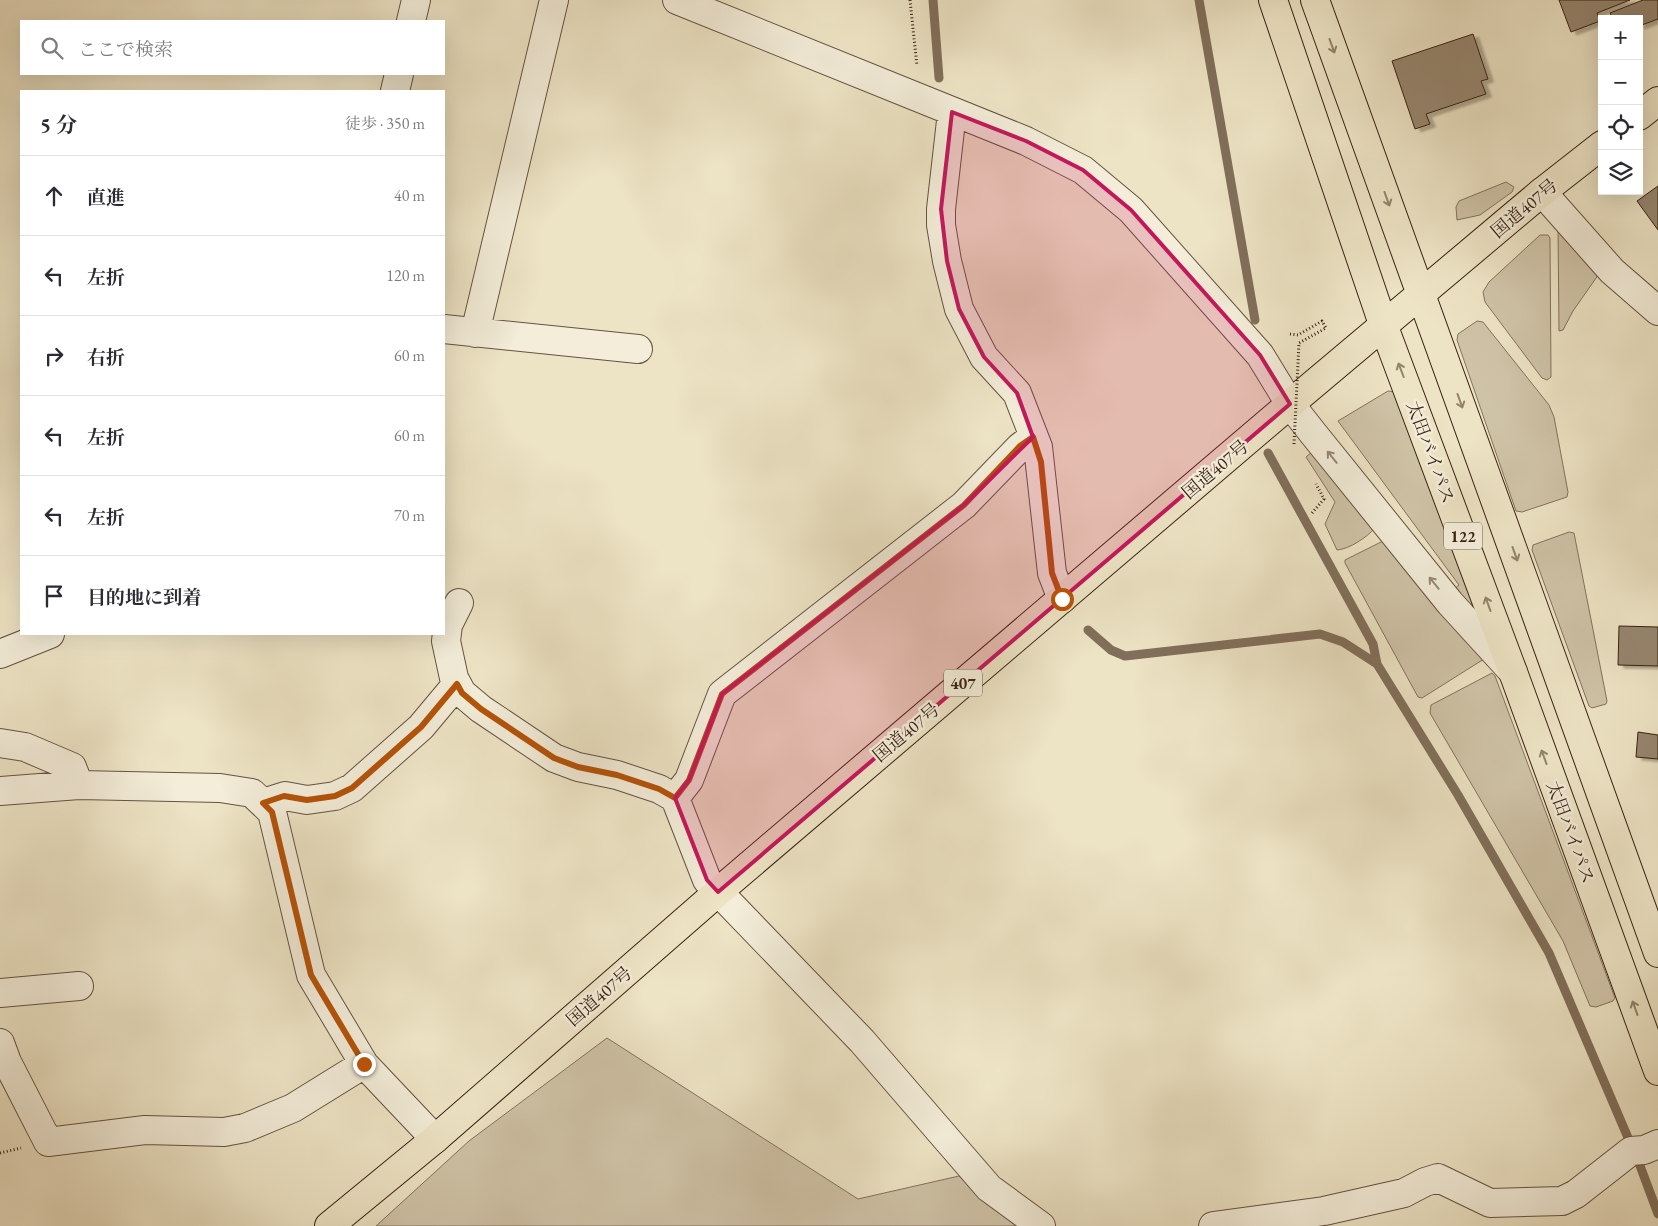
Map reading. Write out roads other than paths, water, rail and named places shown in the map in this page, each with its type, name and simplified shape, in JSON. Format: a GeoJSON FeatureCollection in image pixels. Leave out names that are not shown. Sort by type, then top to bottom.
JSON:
{"type":"FeatureCollection","features":[{"type":"Feature","properties":{"kind":"highway","name":"太田バイパス"},"geometry":{"type":"LineString","coordinates":[[1273,0],[1384,327],[1513,672],[1658,1071]]}},
{"type":"Feature","properties":{"kind":"highway","name":"122"},"geometry":{"type":"LineString","coordinates":[[1315,0],[1658,953]]}},
{"type":"Feature","properties":{"kind":"highway"},"geometry":{"type":"LineString","coordinates":[[1643,113],[1658,101]]}},
{"type":"Feature","properties":{"kind":"highway","name":"国道407号"},"geometry":{"type":"LineString","coordinates":[[343,1221],[718,892],[1290,404],[1384,327],[1542,192],[1598,149]]}},
{"type":"Feature","properties":{"kind":"street"},"geometry":{"type":"LineString","coordinates":[[411,20],[416,0]]}},
{"type":"Feature","properties":{"kind":"street"},"geometry":{"type":"LineString","coordinates":[[475,333],[554,0]]}},
{"type":"Feature","properties":{"kind":"street"},"geometry":{"type":"LineString","coordinates":[[677,0],[1026,141],[1083,170],[1132,210],[1260,355],[1290,404],[1450,603],[1513,672]]}},
{"type":"Feature","properties":{"kind":"street"},"geometry":{"type":"LineString","coordinates":[[395,90],[399,75]]}},
{"type":"Feature","properties":{"kind":"street"},"geometry":{"type":"LineString","coordinates":[[952,112],[941,209],[941,225],[947,261],[959,309],[984,357],[1017,393],[1033,437],[1041,462],[1052,573],[1062,599]]}},
{"type":"Feature","properties":{"kind":"street"},"geometry":{"type":"LineString","coordinates":[[1542,192],[1612,271],[1658,311]]}},
{"type":"Feature","properties":{"kind":"street"},"geometry":{"type":"LineString","coordinates":[[445,329],[638,349]]}},
{"type":"Feature","properties":{"kind":"street"},"geometry":{"type":"LineString","coordinates":[[675,798],[689,780],[722,694],[964,505],[1020,446],[1033,437]]}},
{"type":"Feature","properties":{"kind":"street"},"geometry":{"type":"LineString","coordinates":[[459,603],[448,625],[446,641],[454,678],[462,693],[481,709],[554,758],[578,767],[626,778],[659,789],[675,798],[707,880],[862,1041],[989,1188],[1039,1225]]}},
{"type":"Feature","properties":{"kind":"street"},"geometry":{"type":"LineString","coordinates":[[0,654],[48,635]]}},
{"type":"Feature","properties":{"kind":"street"},"geometry":{"type":"LineString","coordinates":[[263,803],[284,796],[307,800],[335,796],[352,788],[421,727],[457,684]]}},
{"type":"Feature","properties":{"kind":"street"},"geometry":{"type":"LineString","coordinates":[[0,743],[24,747],[72,767],[78,785]]}},
{"type":"Feature","properties":{"kind":"street"},"geometry":{"type":"LineString","coordinates":[[0,791],[78,785],[220,788],[252,793],[272,812],[311,975],[364,1064],[435,1139]]}},
{"type":"Feature","properties":{"kind":"street"},"geometry":{"type":"LineString","coordinates":[[0,994],[79,986]]}},
{"type":"Feature","properties":{"kind":"street"},"geometry":{"type":"LineString","coordinates":[[0,1043],[7,1062],[48,1142],[145,1130],[224,1132],[245,1128],[293,1108],[364,1064]]}},
{"type":"Feature","properties":{"kind":"street"},"geometry":{"type":"LineString","coordinates":[[1213,1226],[1324,1211],[1404,1193],[1438,1178],[1490,1203],[1562,1201],[1576,1194],[1631,1151],[1644,1150],[1658,1144]]}},
{"type":"Feature","properties":{"kind":"waterway"},"geometry":{"type":"LineString","coordinates":[[933,0],[939,78]]}},
{"type":"Feature","properties":{"kind":"waterway"},"geometry":{"type":"LineString","coordinates":[[1199,0],[1255,320]]}},
{"type":"Feature","properties":{"kind":"waterway"},"geometry":{"type":"LineString","coordinates":[[1268,453],[1373,644],[1377,664],[1458,795],[1549,953],[1629,1140]]}},
{"type":"Feature","properties":{"kind":"waterway"},"geometry":{"type":"LineString","coordinates":[[1088,630],[1111,650],[1125,656],[1320,634],[1343,642],[1377,664]]}},
{"type":"Feature","properties":{"kind":"waterway"},"geometry":{"type":"LineString","coordinates":[[1639,1163],[1658,1214]]}}]}
